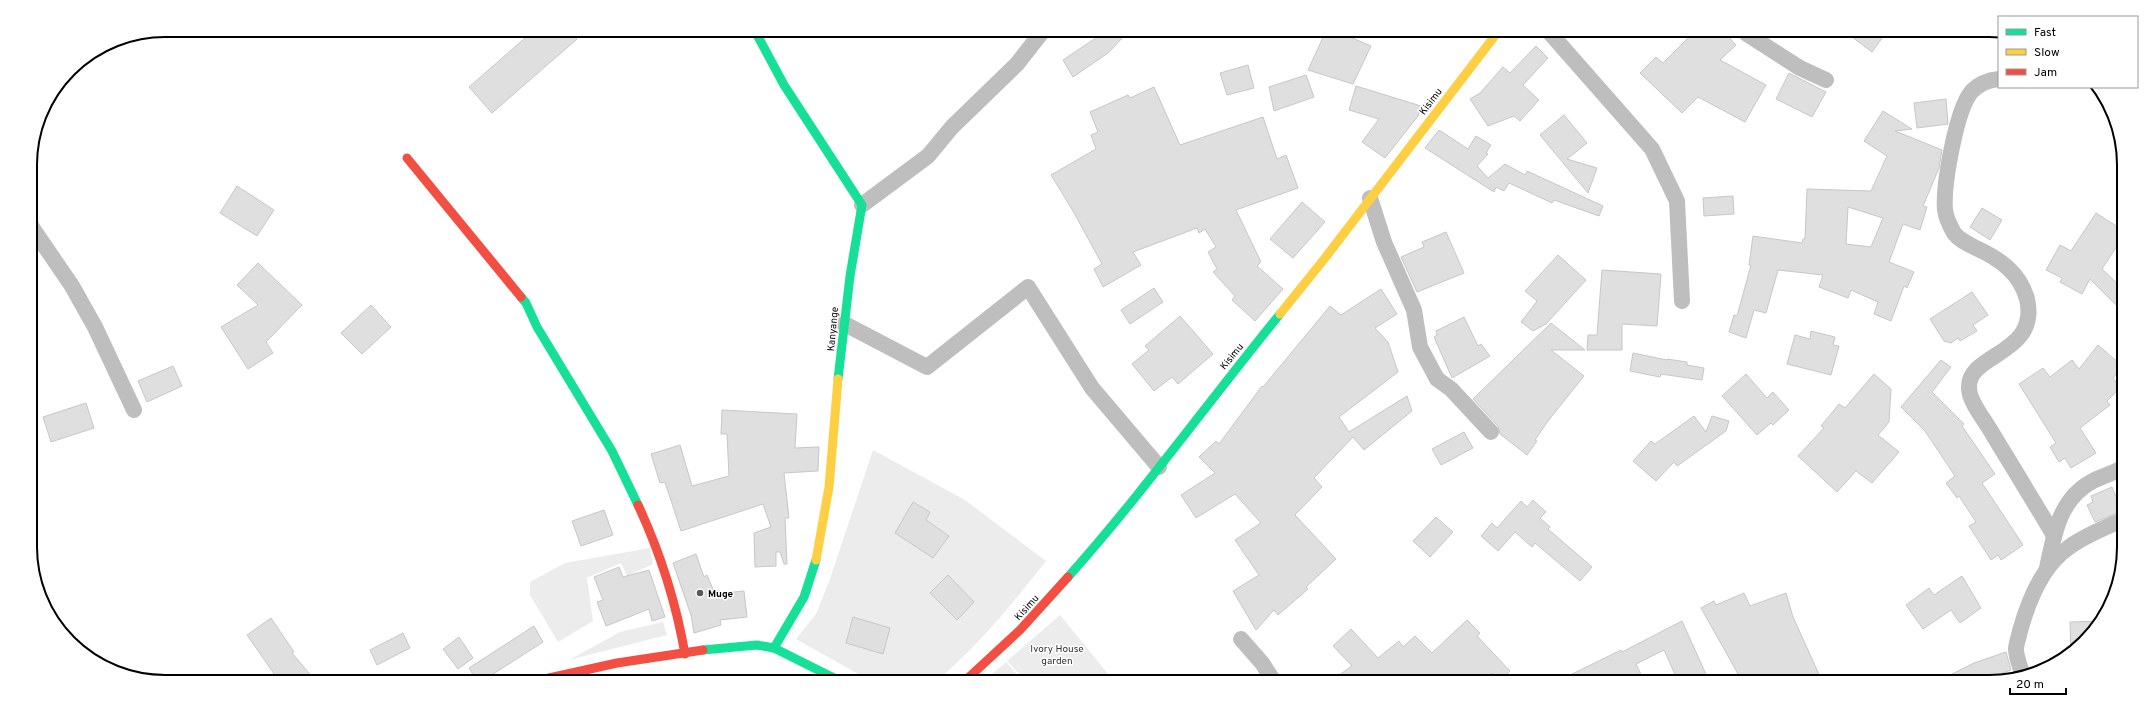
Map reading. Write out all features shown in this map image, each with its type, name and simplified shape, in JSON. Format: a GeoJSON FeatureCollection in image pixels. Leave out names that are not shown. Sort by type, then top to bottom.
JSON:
{"type":"FeatureCollection","features":[{"type":"Feature","properties":{"kind":"street"},"geometry":{"type":"LineString","coordinates":[[758,37],[784,85],[862,206],[928,156],[952,127],[1017,64],[1038,37]]}},
{"type":"Feature","properties":{"kind":"street","name":"Kisimu"},"geometry":{"type":"LineString","coordinates":[[971,675],[1025,625],[1111,528],[1370,198],[1494,37]]}},
{"type":"Feature","properties":{"kind":"street"},"geometry":{"type":"LineString","coordinates":[[1553,37],[1652,149],[1677,201],[1682,301]]}},
{"type":"Feature","properties":{"kind":"street"},"geometry":{"type":"LineString","coordinates":[[1752,37],[1800,68],[1826,80]]}},
{"type":"Feature","properties":{"kind":"street"},"geometry":{"type":"LineString","coordinates":[[1998,79],[1988,81],[1972,91],[1963,107],[1956,125],[1945,198],[1945,212],[1955,234],[1963,241],[2008,266],[2019,280],[2026,299],[2029,315],[2024,330],[2001,354],[1978,367],[1971,375],[1969,388],[1970,395],[2053,534]]}},
{"type":"Feature","properties":{"kind":"street"},"geometry":{"type":"LineString","coordinates":[[407,158],[526,303],[537,327],[612,452],[647,525],[679,619],[685,654]]}},
{"type":"Feature","properties":{"kind":"street"},"geometry":{"type":"LineString","coordinates":[[1370,198],[1384,242],[1414,310],[1420,346],[1437,379],[1451,389],[1491,432]]}},
{"type":"Feature","properties":{"kind":"street","name":"Kanyange"},"geometry":{"type":"LineString","coordinates":[[774,648],[792,618],[810,580],[825,518],[832,474],[843,323],[862,206]]}},
{"type":"Feature","properties":{"kind":"street"},"geometry":{"type":"LineString","coordinates":[[37,235],[72,286],[95,327],[134,410]]}},
{"type":"Feature","properties":{"kind":"street"},"geometry":{"type":"LineString","coordinates":[[843,323],[927,367],[1028,287],[1092,388],[1159,467]]}},
{"type":"Feature","properties":{"kind":"street"},"geometry":{"type":"LineString","coordinates":[[2046,571],[2053,534],[2061,514],[2074,495],[2091,482],[2117,470]]}},
{"type":"Feature","properties":{"kind":"street"},"geometry":{"type":"LineString","coordinates":[[2022,671],[2016,649],[2028,605],[2046,571],[2057,557],[2068,548],[2088,535],[2117,522]]}},
{"type":"Feature","properties":{"kind":"street"},"geometry":{"type":"LineString","coordinates":[[1241,639],[1262,663],[1270,675]]}},
{"type":"Feature","properties":{"kind":"street"},"geometry":{"type":"LineString","coordinates":[[562,675],[617,662],[685,654],[714,648],[757,644],[774,648],[828,675]]}},
{"type":"Feature","properties":{"kind":"green space"},"geometry":{"type":"Polygon","coordinates":[[[873,450],[965,500],[1046,561],[1008,608],[982,637],[944,675],[860,675],[796,639],[816,614],[830,579],[873,450]]]}},
{"type":"Feature","properties":{"kind":"green space"},"geometry":{"type":"Polygon","coordinates":[[[650,548],[653,564],[627,576],[621,563],[587,578],[593,621],[558,642],[530,595],[530,582],[565,563],[650,548]]]}},
{"type":"Feature","properties":{"kind":"green space","name":"Ivory House garden"},"geometry":{"type":"Polygon","coordinates":[[[1060,615],[1109,675],[1020,675],[1007,661],[1060,615]]]}},
{"type":"Feature","properties":{"kind":"green space"},"geometry":{"type":"Polygon","coordinates":[[[663,622],[667,635],[569,660],[620,632],[663,622]]]}},
{"type":"Feature","properties":{"kind":"green space"},"geometry":{"type":"Polygon","coordinates":[[[1006,662],[1017,675],[991,675],[1006,662]]]}},
{"type":"Feature","properties":{"kind":"building"},"geometry":{"type":"Polygon","coordinates":[[[526,37],[575,37],[577,39],[492,113],[469,87],[526,37]]]}},
{"type":"Feature","properties":{"kind":"building"},"geometry":{"type":"Polygon","coordinates":[[[1098,37],[1123,37],[1108,53],[1073,77],[1063,60],[1098,37]]]}},
{"type":"Feature","properties":{"kind":"building"},"geometry":{"type":"Polygon","coordinates":[[[1323,37],[1350,37],[1371,46],[1353,84],[1308,70],[1323,37]]]}},
{"type":"Feature","properties":{"kind":"building"},"geometry":{"type":"Polygon","coordinates":[[[1689,37],[1729,37],[1736,45],[1720,60],[1766,85],[1745,122],[1698,97],[1682,113],[1640,73],[1656,57],[1663,63],[1689,37]]]}},
{"type":"Feature","properties":{"kind":"building"},"geometry":{"type":"Polygon","coordinates":[[[1852,37],[1883,37],[1872,52],[1852,37]]]}},
{"type":"Feature","properties":{"kind":"building"},"geometry":{"type":"Polygon","coordinates":[[[1536,46],[1548,58],[1523,85],[1539,100],[1520,121],[1514,116],[1488,126],[1470,99],[1480,93],[1503,67],[1510,73],[1536,46]]]}},
{"type":"Feature","properties":{"kind":"building"},"geometry":{"type":"Polygon","coordinates":[[[1248,65],[1254,88],[1227,95],[1220,73],[1248,65]]]}},
{"type":"Feature","properties":{"kind":"building"},"geometry":{"type":"Polygon","coordinates":[[[1789,73],[1826,92],[1812,117],[1776,99],[1789,73]]]}},
{"type":"Feature","properties":{"kind":"building"},"geometry":{"type":"Polygon","coordinates":[[[1306,75],[1314,97],[1274,111],[1269,87],[1306,75]]]}},
{"type":"Feature","properties":{"kind":"building"},"geometry":{"type":"Polygon","coordinates":[[[1356,86],[1421,106],[1418,116],[1385,158],[1362,142],[1379,119],[1349,110],[1356,86]]]}},
{"type":"Feature","properties":{"kind":"building"},"geometry":{"type":"Polygon","coordinates":[[[1154,87],[1180,145],[1263,117],[1277,159],[1286,155],[1298,188],[1236,210],[1261,262],[1257,266],[1283,289],[1255,321],[1232,300],[1235,296],[1213,272],[1217,269],[1208,252],[1216,247],[1205,229],[1199,233],[1197,228],[1133,252],[1141,265],[1103,287],[1094,269],[1102,264],[1051,175],[1096,149],[1091,135],[1098,132],[1090,112],[1128,95],[1130,98],[1154,87]]]}},
{"type":"Feature","properties":{"kind":"building"},"geometry":{"type":"Polygon","coordinates":[[[1946,99],[1948,124],[1917,128],[1914,103],[1946,99]]]}},
{"type":"Feature","properties":{"kind":"building"},"geometry":{"type":"Polygon","coordinates":[[[1883,111],[1912,129],[1895,131],[1942,150],[1939,168],[1923,206],[1927,207],[1920,230],[1903,224],[1889,262],[1914,272],[1907,288],[1904,286],[1891,321],[1874,314],[1878,302],[1851,290],[1848,298],[1819,287],[1823,275],[1778,270],[1766,313],[1754,310],[1746,338],[1729,332],[1734,315],[1737,316],[1751,265],[1749,265],[1753,236],[1802,243],[1803,239],[1805,239],[1807,189],[1871,191],[1887,156],[1864,141],[1883,111]],[[1848,207],[1846,244],[1871,247],[1883,218],[1848,207]]]}},
{"type":"Feature","properties":{"kind":"building"},"geometry":{"type":"Polygon","coordinates":[[[1564,115],[1587,143],[1567,159],[1597,168],[1588,193],[1540,135],[1564,115]]]}},
{"type":"Feature","properties":{"kind":"building"},"geometry":{"type":"Polygon","coordinates":[[[1439,130],[1468,149],[1476,136],[1491,145],[1486,153],[1488,154],[1477,166],[1488,178],[1505,164],[1525,175],[1527,171],[1603,206],[1599,216],[1554,200],[1552,203],[1509,183],[1504,191],[1496,187],[1494,192],[1425,148],[1439,130]]]}},
{"type":"Feature","properties":{"kind":"building"},"geometry":{"type":"Polygon","coordinates":[[[237,186],[274,210],[257,236],[220,213],[237,186]]]}},
{"type":"Feature","properties":{"kind":"building"},"geometry":{"type":"Polygon","coordinates":[[[1733,196],[1734,214],[1704,216],[1703,198],[1733,196]]]}},
{"type":"Feature","properties":{"kind":"building"},"geometry":{"type":"Polygon","coordinates":[[[1302,202],[1325,222],[1293,258],[1270,239],[1302,202]]]}},
{"type":"Feature","properties":{"kind":"building"},"geometry":{"type":"Polygon","coordinates":[[[1982,208],[2002,220],[1990,240],[1970,227],[1982,208]]]}},
{"type":"Feature","properties":{"kind":"building"},"geometry":{"type":"Polygon","coordinates":[[[2096,213],[2117,226],[2117,246],[2102,269],[2117,283],[2117,306],[2090,279],[2082,294],[2060,282],[2062,278],[2046,270],[2060,245],[2071,251],[2096,213]]]}},
{"type":"Feature","properties":{"kind":"building"},"geometry":{"type":"Polygon","coordinates":[[[1446,232],[1464,273],[1417,292],[1401,257],[1424,247],[1422,242],[1446,232]]]}},
{"type":"Feature","properties":{"kind":"building"},"geometry":{"type":"Polygon","coordinates":[[[1558,255],[1586,280],[1546,324],[1533,331],[1521,322],[1537,301],[1525,291],[1558,255]]]}},
{"type":"Feature","properties":{"kind":"building"},"geometry":{"type":"Polygon","coordinates":[[[258,263],[302,305],[266,342],[273,353],[248,369],[221,327],[258,305],[237,285],[258,263]]]}},
{"type":"Feature","properties":{"kind":"building"},"geometry":{"type":"Polygon","coordinates":[[[1602,270],[1661,274],[1657,326],[1622,324],[1622,350],[1587,350],[1588,335],[1597,335],[1602,270]]]}},
{"type":"Feature","properties":{"kind":"building"},"geometry":{"type":"Polygon","coordinates":[[[1154,288],[1163,302],[1130,324],[1121,310],[1154,288]]]}},
{"type":"Feature","properties":{"kind":"building"},"geometry":{"type":"Polygon","coordinates":[[[1381,289],[1397,314],[1375,328],[1388,342],[1398,372],[1339,417],[1349,432],[1407,396],[1412,411],[1364,450],[1353,437],[1314,478],[1322,487],[1295,515],[1336,559],[1306,587],[1308,589],[1278,615],[1274,610],[1256,630],[1233,591],[1259,575],[1235,540],[1261,523],[1235,494],[1196,518],[1181,495],[1215,473],[1199,457],[1216,441],[1219,444],[1262,386],[1263,387],[1330,306],[1341,315],[1381,289]]]}},
{"type":"Feature","properties":{"kind":"building"},"geometry":{"type":"Polygon","coordinates":[[[1972,292],[1988,315],[1973,325],[1977,331],[1960,341],[1958,338],[1951,343],[1944,341],[1930,319],[1972,292]]]}},
{"type":"Feature","properties":{"kind":"building"},"geometry":{"type":"Polygon","coordinates":[[[371,305],[391,327],[362,354],[341,333],[371,305]]]}},
{"type":"Feature","properties":{"kind":"building"},"geometry":{"type":"Polygon","coordinates":[[[1180,316],[1213,354],[1178,384],[1172,377],[1154,391],[1132,364],[1149,350],[1145,346],[1180,316]]]}},
{"type":"Feature","properties":{"kind":"building"},"geometry":{"type":"Polygon","coordinates":[[[1464,317],[1478,346],[1481,344],[1490,356],[1452,378],[1434,337],[1437,335],[1436,331],[1464,317]]]}},
{"type":"Feature","properties":{"kind":"building"},"geometry":{"type":"Polygon","coordinates":[[[1551,323],[1585,350],[1551,350],[1584,376],[1548,421],[1527,455],[1500,434],[1498,426],[1473,399],[1551,323]]]}},
{"type":"Feature","properties":{"kind":"building"},"geometry":{"type":"Polygon","coordinates":[[[1811,331],[1835,337],[1833,345],[1839,346],[1831,375],[1787,364],[1795,335],[1810,339],[1811,331]]]}},
{"type":"Feature","properties":{"kind":"building"},"geometry":{"type":"Polygon","coordinates":[[[2098,345],[2117,361],[2117,373],[2113,378],[2117,384],[2117,391],[2107,401],[2110,405],[2080,428],[2096,453],[2071,468],[2065,458],[2059,462],[2050,447],[2056,443],[2019,384],[2043,368],[2050,377],[2072,360],[2079,369],[2098,345]]]}},
{"type":"Feature","properties":{"kind":"building"},"geometry":{"type":"Polygon","coordinates":[[[1633,353],[1667,360],[1687,362],[1687,365],[1704,368],[1702,380],[1661,374],[1660,377],[1630,371],[1633,353]]]}},
{"type":"Feature","properties":{"kind":"building"},"geometry":{"type":"Polygon","coordinates":[[[1941,360],[1951,367],[1932,392],[1964,424],[1962,426],[1995,474],[1982,483],[2023,545],[2001,560],[1998,555],[1991,560],[1969,526],[1976,522],[1959,496],[1957,498],[1946,483],[1955,476],[1925,431],[1901,407],[1941,360]]]}},
{"type":"Feature","properties":{"kind":"building"},"geometry":{"type":"Polygon","coordinates":[[[173,366],[182,386],[147,402],[138,381],[173,366]]]}},
{"type":"Feature","properties":{"kind":"building"},"geometry":{"type":"Polygon","coordinates":[[[1746,374],[1767,398],[1773,392],[1789,410],[1773,425],[1771,423],[1757,435],[1722,396],[1746,374]]]}},
{"type":"Feature","properties":{"kind":"building"},"geometry":{"type":"Polygon","coordinates":[[[1874,374],[1891,389],[1889,422],[1878,435],[1899,452],[1872,483],[1856,471],[1837,492],[1798,456],[1824,428],[1821,426],[1839,404],[1845,408],[1874,374]]]}},
{"type":"Feature","properties":{"kind":"building"},"geometry":{"type":"Polygon","coordinates":[[[86,403],[94,428],[51,442],[43,417],[86,403]]]}},
{"type":"Feature","properties":{"kind":"building"},"geometry":{"type":"Polygon","coordinates":[[[722,410],[797,414],[795,448],[819,447],[818,471],[784,473],[789,518],[785,518],[787,564],[784,564],[780,552],[776,552],[776,566],[755,567],[754,533],[771,527],[763,504],[681,531],[665,482],[660,483],[651,454],[680,445],[692,486],[729,476],[727,434],[721,434],[722,410]]]}},
{"type":"Feature","properties":{"kind":"building"},"geometry":{"type":"Polygon","coordinates":[[[1694,416],[1706,432],[1712,416],[1729,421],[1726,431],[1677,466],[1674,462],[1656,481],[1633,461],[1651,441],[1655,444],[1694,416]]]}},
{"type":"Feature","properties":{"kind":"building"},"geometry":{"type":"Polygon","coordinates":[[[1464,432],[1473,448],[1441,465],[1432,449],[1464,432]]]}},
{"type":"Feature","properties":{"kind":"building"},"geometry":{"type":"Polygon","coordinates":[[[2112,487],[2117,499],[2117,513],[2095,522],[2087,505],[2093,502],[2091,496],[2112,487]]]}},
{"type":"Feature","properties":{"kind":"building"},"geometry":{"type":"Polygon","coordinates":[[[1533,500],[1546,512],[1540,518],[1550,527],[1548,529],[1592,567],[1580,581],[1535,543],[1532,547],[1515,532],[1498,551],[1481,536],[1492,523],[1497,528],[1521,501],[1527,507],[1533,500]]]}},
{"type":"Feature","properties":{"kind":"building"},"geometry":{"type":"Polygon","coordinates":[[[913,502],[930,512],[926,520],[949,536],[933,558],[895,533],[913,502]]]}},
{"type":"Feature","properties":{"kind":"building"},"geometry":{"type":"Polygon","coordinates":[[[604,510],[613,535],[581,546],[572,521],[604,510]]]}},
{"type":"Feature","properties":{"kind":"building"},"geometry":{"type":"Polygon","coordinates":[[[1436,517],[1453,532],[1430,557],[1413,541],[1436,517]]]}},
{"type":"Feature","properties":{"kind":"building"},"geometry":{"type":"Polygon","coordinates":[[[696,554],[704,577],[707,575],[715,594],[744,591],[747,617],[720,620],[721,625],[694,633],[691,615],[673,563],[696,554]]]}},
{"type":"Feature","properties":{"kind":"building"},"geometry":{"type":"Polygon","coordinates":[[[619,567],[623,577],[649,570],[665,617],[652,621],[649,609],[606,626],[597,602],[603,600],[594,577],[619,567]]]}},
{"type":"Feature","properties":{"kind":"building"},"geometry":{"type":"Polygon","coordinates":[[[948,575],[974,602],[957,620],[930,593],[948,575]]]}},
{"type":"Feature","properties":{"kind":"building"},"geometry":{"type":"Polygon","coordinates":[[[1962,576],[1981,608],[1960,623],[1951,610],[1923,629],[1906,605],[1929,588],[1934,595],[1962,576]]]}},
{"type":"Feature","properties":{"kind":"building"},"geometry":{"type":"Polygon","coordinates":[[[1744,593],[1750,606],[1786,593],[1793,617],[1819,675],[1739,675],[1701,608],[1714,601],[1716,605],[1744,593]]]}},
{"type":"Feature","properties":{"kind":"building"},"geometry":{"type":"Polygon","coordinates":[[[853,617],[890,628],[883,654],[846,643],[853,617]]]}},
{"type":"Feature","properties":{"kind":"building"},"geometry":{"type":"Polygon","coordinates":[[[271,618],[294,652],[292,653],[310,675],[275,675],[247,635],[271,618]]]}},
{"type":"Feature","properties":{"kind":"building"},"geometry":{"type":"Polygon","coordinates":[[[1467,620],[1480,633],[1477,636],[1510,671],[1506,675],[1494,675],[1492,673],[1490,675],[1339,675],[1352,666],[1333,646],[1351,629],[1378,658],[1399,641],[1403,647],[1415,636],[1432,653],[1467,620]]]}},
{"type":"Feature","properties":{"kind":"building"},"geometry":{"type":"Polygon","coordinates":[[[1682,621],[1706,675],[1675,675],[1664,650],[1636,664],[1641,675],[1570,675],[1621,650],[1622,652],[1682,621]]]}},
{"type":"Feature","properties":{"kind":"building"},"geometry":{"type":"Polygon","coordinates":[[[2093,621],[2085,632],[2071,646],[2070,622],[2093,621]]]}},
{"type":"Feature","properties":{"kind":"building"},"geometry":{"type":"Polygon","coordinates":[[[534,626],[543,642],[492,675],[473,675],[469,668],[534,626]]]}},
{"type":"Feature","properties":{"kind":"building"},"geometry":{"type":"Polygon","coordinates":[[[403,633],[410,648],[377,665],[370,650],[403,633]]]}},
{"type":"Feature","properties":{"kind":"building"},"geometry":{"type":"Polygon","coordinates":[[[459,637],[473,658],[458,669],[443,649],[459,637]]]}},
{"type":"Feature","properties":{"kind":"building"},"geometry":{"type":"Polygon","coordinates":[[[2006,652],[2011,670],[1997,675],[1950,675],[1974,663],[2006,652]]]}},
{"type":"Feature","properties":{"kind":"traffic: fast"},"geometry":{"type":"LineString","coordinates":[[758,37],[784,85],[862,205],[850,276],[838,379]]}},
{"type":"Feature","properties":{"kind":"traffic: fast"},"geometry":{"type":"LineString","coordinates":[[521,297],[526,303],[537,327],[612,451],[638,505]]}},
{"type":"Feature","properties":{"kind":"traffic: fast"},"geometry":{"type":"LineString","coordinates":[[1068,577],[1123,513],[1280,314]]}},
{"type":"Feature","properties":{"kind":"traffic: fast"},"geometry":{"type":"LineString","coordinates":[[774,648],[804,597],[816,560]]}},
{"type":"Feature","properties":{"kind":"traffic: fast"},"geometry":{"type":"LineString","coordinates":[[703,650],[757,645],[774,648],[828,675]]}},
{"type":"Feature","properties":{"kind":"traffic: slow"},"geometry":{"type":"LineString","coordinates":[[1280,314],[1325,258],[1494,37]]}},
{"type":"Feature","properties":{"kind":"traffic: slow"},"geometry":{"type":"LineString","coordinates":[[816,560],[829,487],[838,379]]}},
{"type":"Feature","properties":{"kind":"traffic: jam"},"geometry":{"type":"LineString","coordinates":[[407,158],[521,297]]}},
{"type":"Feature","properties":{"kind":"traffic: jam"},"geometry":{"type":"LineString","coordinates":[[638,505],[660,559],[672,597],[685,654]]}},
{"type":"Feature","properties":{"kind":"traffic: jam"},"geometry":{"type":"LineString","coordinates":[[971,675],[1020,630],[1068,577]]}},
{"type":"Feature","properties":{"kind":"traffic: jam"},"geometry":{"type":"LineString","coordinates":[[563,675],[617,663],[703,650]]}},
{"type":"Feature","properties":{"kind":"place","name":"Muge"},"geometry":{"type":"Point","coordinates":[700,593]}}]}
